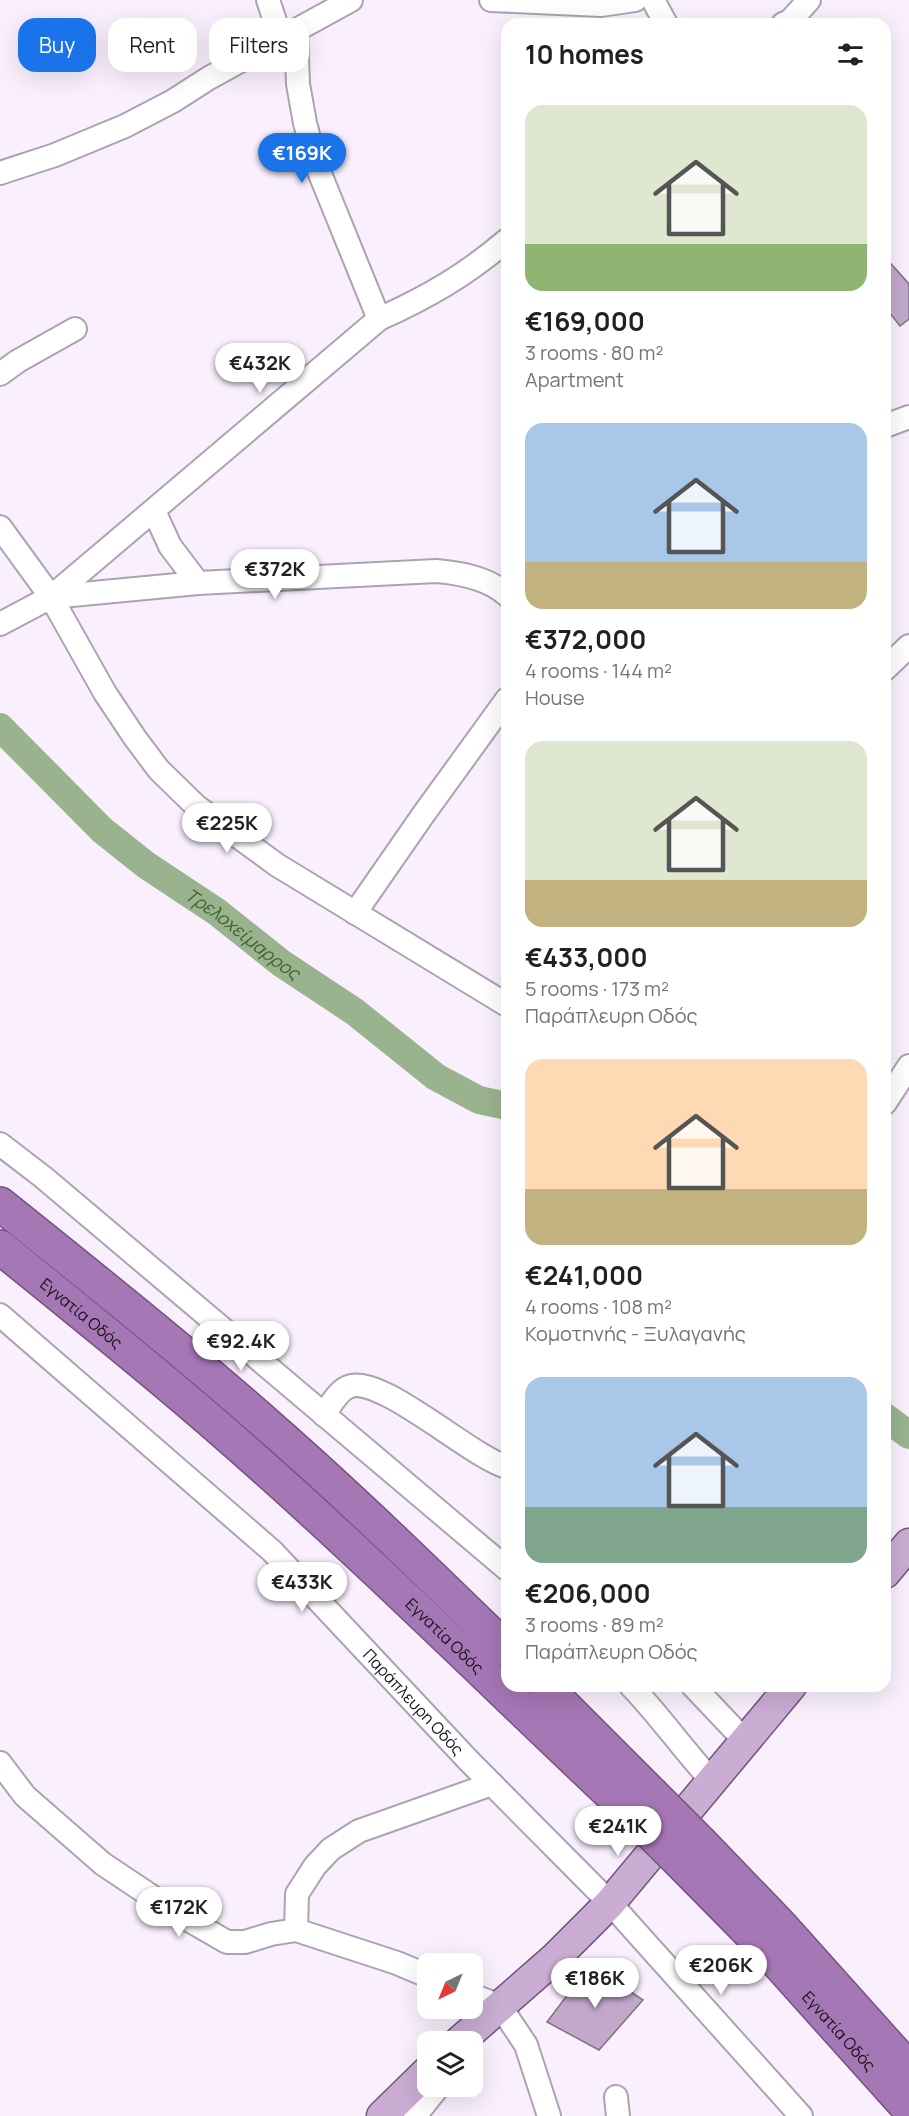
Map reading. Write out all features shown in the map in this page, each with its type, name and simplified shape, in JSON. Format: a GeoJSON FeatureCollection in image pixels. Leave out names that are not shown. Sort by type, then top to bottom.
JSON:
{"type":"FeatureCollection","features":[{"type":"Feature","properties":{"kind":"highway","name":"Εγνατία Οδός"},"geometry":{"type":"LineString","coordinates":[[0,1204],[135,1312],[273,1430],[401,1546],[501,1644]]}},
{"type":"Feature","properties":{"kind":"highway","name":"Εγνατία Οδός"},"geometry":{"type":"LineString","coordinates":[[0,1247],[250,1455],[377,1570],[501,1691]]}},
{"type":"Feature","properties":{"kind":"highway","name":"Εγνατία Οδός"},"geometry":{"type":"LineString","coordinates":[[503,1692],[520,1709],[642,1804]]}},
{"type":"Feature","properties":{"kind":"highway","name":"Εγνατία Οδός"},"geometry":{"type":"LineString","coordinates":[[549,1692],[642,1804],[693,1855],[781,1926],[909,2069]]}},
{"type":"Feature","properties":{"kind":"highway","name":"Εγνατία Οδός"},"geometry":{"type":"LineString","coordinates":[[693,1855],[769,1953],[909,2109]]}},
{"type":"Feature","properties":{"kind":"main road"},"geometry":{"type":"LineString","coordinates":[[483,2014],[555,1958],[610,1903],[786,1692]]}},
{"type":"Feature","properties":{"kind":"main road"},"geometry":{"type":"LineString","coordinates":[[468,2031],[479,2019]]}},
{"type":"Feature","properties":{"kind":"main road"},"geometry":{"type":"LineString","coordinates":[[382,2116],[417,2082]]}},
{"type":"Feature","properties":{"kind":"street"},"geometry":{"type":"LineString","coordinates":[[267,0],[278,18]]}},
{"type":"Feature","properties":{"kind":"street"},"geometry":{"type":"LineString","coordinates":[[309,24],[351,0]]}},
{"type":"Feature","properties":{"kind":"street"},"geometry":{"type":"LineString","coordinates":[[491,0],[601,5],[635,0]]}},
{"type":"Feature","properties":{"kind":"street"},"geometry":{"type":"LineString","coordinates":[[653,0],[663,18]]}},
{"type":"Feature","properties":{"kind":"street"},"geometry":{"type":"LineString","coordinates":[[792,18],[809,0]]}},
{"type":"Feature","properties":{"kind":"street"},"geometry":{"type":"LineString","coordinates":[[0,173],[55,155],[125,126],[172,102],[219,72]]}},
{"type":"Feature","properties":{"kind":"street"},"geometry":{"type":"LineString","coordinates":[[296,72],[305,123],[316,164],[380,319]]}},
{"type":"Feature","properties":{"kind":"street"},"geometry":{"type":"LineString","coordinates":[[0,624],[51,597],[380,319],[422,300],[463,275],[501,245]]}},
{"type":"Feature","properties":{"kind":"street"},"geometry":{"type":"LineString","coordinates":[[0,374],[18,360],[75,329]]}},
{"type":"Feature","properties":{"kind":"street"},"geometry":{"type":"LineString","coordinates":[[154,511],[170,546],[198,583]]}},
{"type":"Feature","properties":{"kind":"street"},"geometry":{"type":"LineString","coordinates":[[0,527],[51,597],[105,693],[159,770],[196,806],[277,866],[501,1001]]}},
{"type":"Feature","properties":{"kind":"street"},"geometry":{"type":"LineString","coordinates":[[51,597],[198,583],[436,571],[455,572],[482,579],[501,591]]}},
{"type":"Feature","properties":{"kind":"street"},"geometry":{"type":"LineString","coordinates":[[891,663],[909,646]]}},
{"type":"Feature","properties":{"kind":"street"},"geometry":{"type":"LineString","coordinates":[[355,914],[501,707]]}},
{"type":"Feature","properties":{"kind":"street"},"geometry":{"type":"LineString","coordinates":[[891,1094],[909,1066]]}},
{"type":"Feature","properties":{"kind":"street"},"geometry":{"type":"LineString","coordinates":[[0,1144],[43,1177],[501,1564]]}},
{"type":"Feature","properties":{"kind":"street","name":"Παράπλευρη Οδός"},"geometry":{"type":"LineString","coordinates":[[0,1315],[272,1551],[492,1784],[610,1903],[801,2116]]}},
{"type":"Feature","properties":{"kind":"street"},"geometry":{"type":"LineString","coordinates":[[324,1415],[338,1395],[349,1386],[360,1385],[372,1388],[393,1398],[473,1449],[501,1464]]}},
{"type":"Feature","properties":{"kind":"street"},"geometry":{"type":"LineString","coordinates":[[637,1692],[713,1782]]}},
{"type":"Feature","properties":{"kind":"street"},"geometry":{"type":"LineString","coordinates":[[699,1692],[746,1742]]}},
{"type":"Feature","properties":{"kind":"street"},"geometry":{"type":"LineString","coordinates":[[0,1763],[25,1796],[103,1864],[227,1942],[245,1942],[271,1934],[296,1930],[417,1971]]}},
{"type":"Feature","properties":{"kind":"street"},"geometry":{"type":"LineString","coordinates":[[296,1930],[297,1894],[315,1866],[331,1849],[359,1831],[492,1784]]}},
{"type":"Feature","properties":{"kind":"street"},"geometry":{"type":"LineString","coordinates":[[483,2016],[526,2045],[549,2116]]}},
{"type":"Feature","properties":{"kind":"street"},"geometry":{"type":"LineString","coordinates":[[415,2116],[430,2097]]}},
{"type":"Feature","properties":{"kind":"building"},"geometry":{"type":"Polygon","coordinates":[[[891,264],[909,284],[909,319],[900,326],[891,315],[891,264]]]}},
{"type":"Feature","properties":{"kind":"building"},"geometry":{"type":"Polygon","coordinates":[[[590,1965],[643,2000],[599,2050],[547,2022],[590,1965]]]}},
{"type":"Feature","properties":{"kind":"waterway","name":"Τρελοχείμαρρος"},"geometry":{"type":"LineString","coordinates":[[0,727],[102,830],[146,865],[217,912],[281,963],[355,1012],[436,1077],[479,1100],[501,1105]]}},
{"type":"Feature","properties":{"kind":"waterway","name":"Τρελοχείμαρρος"},"geometry":{"type":"LineString","coordinates":[[891,1422],[909,1435]]}}]}
